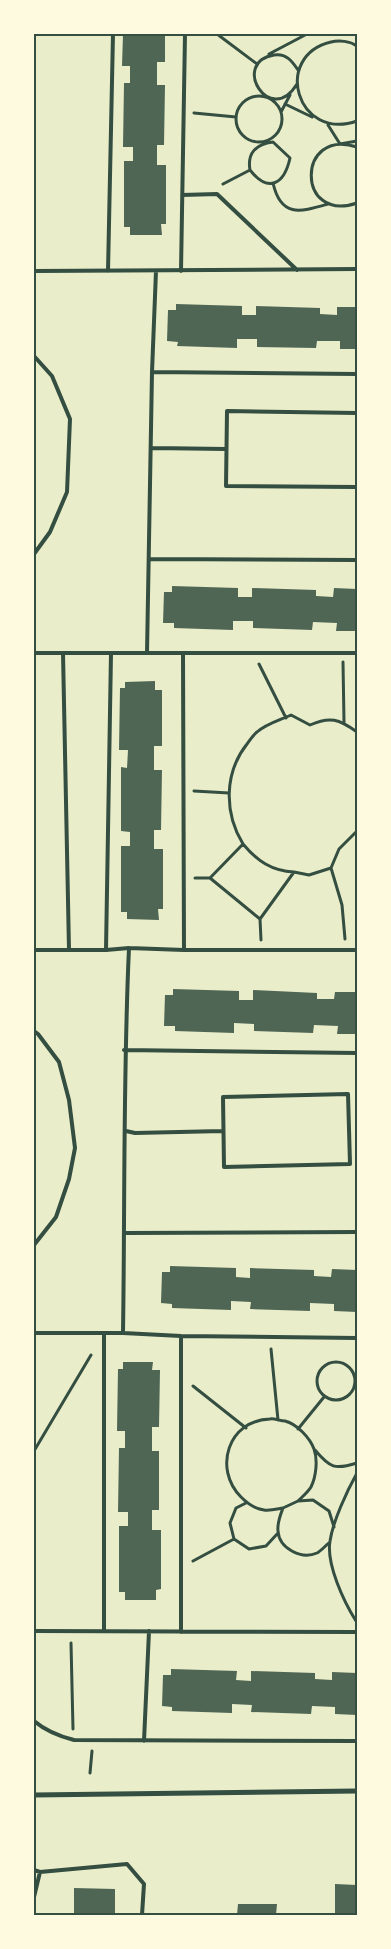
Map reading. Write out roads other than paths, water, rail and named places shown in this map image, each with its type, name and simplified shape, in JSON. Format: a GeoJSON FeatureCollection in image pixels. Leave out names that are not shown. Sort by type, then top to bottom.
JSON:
{"type":"FeatureCollection","features":[{"type":"Feature","properties":{"kind":"street"},"geometry":{"type":"LineString","coordinates":[[34,1795],[357,1791]]}},
{"type":"Feature","properties":{"kind":"lane"},"geometry":{"type":"LineString","coordinates":[[108,271],[113,34]]}},
{"type":"Feature","properties":{"kind":"lane"},"geometry":{"type":"LineString","coordinates":[[181,271],[185,34]]}},
{"type":"Feature","properties":{"kind":"lane"},"geometry":{"type":"LineString","coordinates":[[182,195],[217,194],[297,270]]}},
{"type":"Feature","properties":{"kind":"lane"},"geometry":{"type":"LineString","coordinates":[[34,271],[357,269]]}},
{"type":"Feature","properties":{"kind":"lane"},"geometry":{"type":"LineString","coordinates":[[147,653],[152,372],[156,271]]}},
{"type":"Feature","properties":{"kind":"lane"},"geometry":{"type":"LineString","coordinates":[[34,356],[52,376],[70,419],[67,492],[50,532],[34,554]]}},
{"type":"Feature","properties":{"kind":"lane"},"geometry":{"type":"LineString","coordinates":[[152,372],[357,374]]}},
{"type":"Feature","properties":{"kind":"lane"},"geometry":{"type":"LineString","coordinates":[[357,413],[227,411],[226,449],[226,486],[357,487]]}},
{"type":"Feature","properties":{"kind":"lane"},"geometry":{"type":"LineString","coordinates":[[152,448],[226,449]]}},
{"type":"Feature","properties":{"kind":"lane"},"geometry":{"type":"LineString","coordinates":[[149,558],[357,560]]}},
{"type":"Feature","properties":{"kind":"lane"},"geometry":{"type":"LineString","coordinates":[[34,653],[357,653]]}},
{"type":"Feature","properties":{"kind":"lane"},"geometry":{"type":"LineString","coordinates":[[62,653],[69,950]]}},
{"type":"Feature","properties":{"kind":"lane"},"geometry":{"type":"LineString","coordinates":[[106,950],[112,653]]}},
{"type":"Feature","properties":{"kind":"lane"},"geometry":{"type":"LineString","coordinates":[[183,654],[184,950]]}},
{"type":"Feature","properties":{"kind":"lane"},"geometry":{"type":"LineString","coordinates":[[123,1332],[126,1131],[124,1050],[129,948]]}},
{"type":"Feature","properties":{"kind":"lane"},"geometry":{"type":"LineString","coordinates":[[34,950],[106,950],[129,948],[184,950],[357,950]]}},
{"type":"Feature","properties":{"kind":"lane"},"geometry":{"type":"LineString","coordinates":[[34,1031],[59,1062],[69,1100],[75,1148],[69,1179],[56,1217],[34,1245]]}},
{"type":"Feature","properties":{"kind":"lane"},"geometry":{"type":"LineString","coordinates":[[124,1050],[357,1053]]}},
{"type":"Feature","properties":{"kind":"lane"},"geometry":{"type":"LineString","coordinates":[[348,1094],[350,1164],[224,1167],[223,1131],[223,1097],[348,1094]]}},
{"type":"Feature","properties":{"kind":"lane"},"geometry":{"type":"LineString","coordinates":[[126,1131],[135,1133],[223,1131]]}},
{"type":"Feature","properties":{"kind":"lane"},"geometry":{"type":"LineString","coordinates":[[124,1233],[357,1232]]}},
{"type":"Feature","properties":{"kind":"lane"},"geometry":{"type":"LineString","coordinates":[[34,1333],[104,1334],[123,1332],[181,1336],[357,1338]]}},
{"type":"Feature","properties":{"kind":"lane"},"geometry":{"type":"LineString","coordinates":[[104,1334],[104,1631]]}},
{"type":"Feature","properties":{"kind":"lane"},"geometry":{"type":"LineString","coordinates":[[181,1336],[181,1632]]}},
{"type":"Feature","properties":{"kind":"lane"},"geometry":{"type":"LineString","coordinates":[[34,1631],[357,1632]]}},
{"type":"Feature","properties":{"kind":"lane"},"geometry":{"type":"LineString","coordinates":[[144,1741],[149,1631]]}},
{"type":"Feature","properties":{"kind":"lane"},"geometry":{"type":"LineString","coordinates":[[34,1720],[42,1728],[56,1735],[74,1740],[357,1741]]}},
{"type":"Feature","properties":{"kind":"lane"},"geometry":{"type":"LineString","coordinates":[[34,1870],[40,1872],[128,1864],[144,1884],[142,1915]]}},
{"type":"Feature","properties":{"kind":"lane"},"geometry":{"type":"LineString","coordinates":[[34,1897],[40,1872]]}}]}
